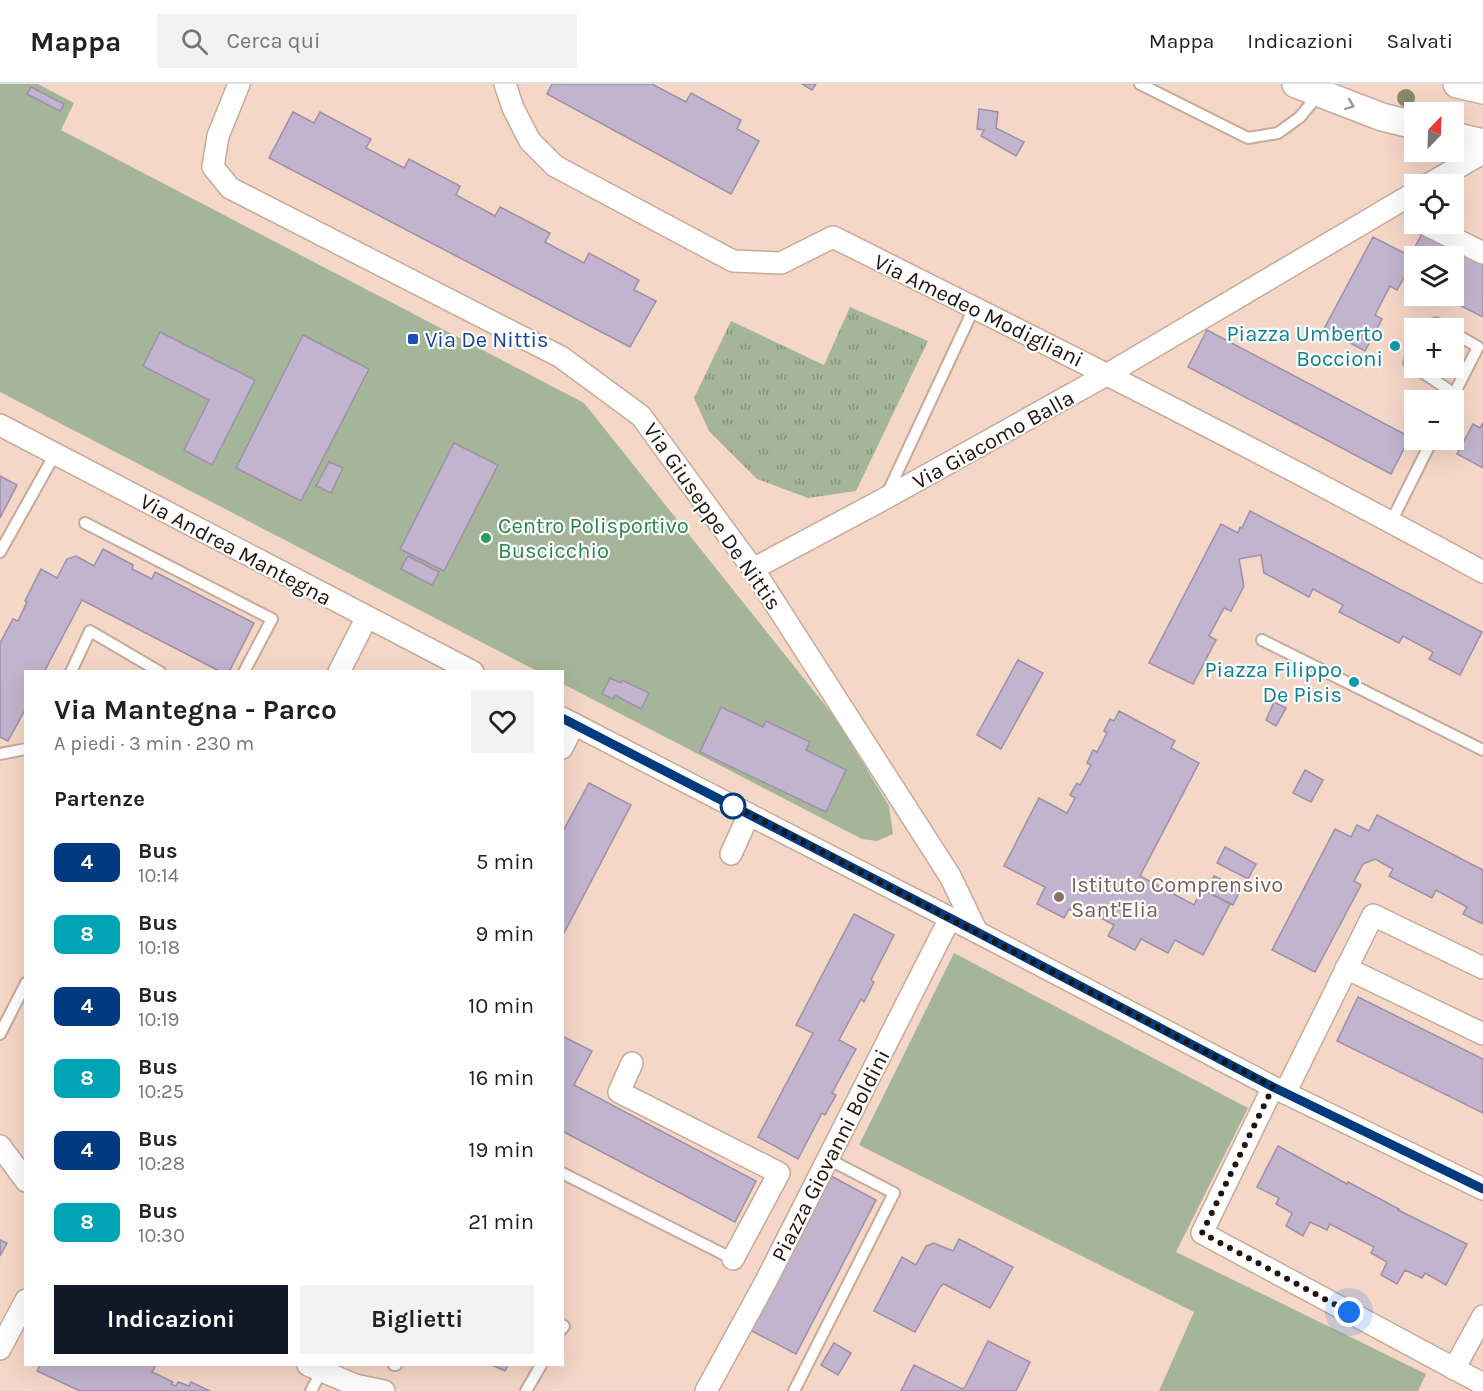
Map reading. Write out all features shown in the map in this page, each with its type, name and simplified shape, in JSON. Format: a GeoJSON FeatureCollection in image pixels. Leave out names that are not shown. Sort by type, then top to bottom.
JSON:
{"type":"FeatureCollection","features":[{"type":"Feature","properties":{"kind":"street","name":"Via Giuseppe De Nittis"},"geometry":{"type":"LineString","coordinates":[[239,84],[218,136],[213,167],[230,188],[561,357],[641,416],[753,569],[950,876],[977,932]]}},
{"type":"Feature","properties":{"kind":"street","name":"Via Amedeo Modigliani"},"geometry":{"type":"LineString","coordinates":[[506,84],[513,108],[530,141],[555,166],[734,261],[781,263],[833,237],[1108,374],[1483,572]]}},
{"type":"Feature","properties":{"kind":"street"},"geometry":{"type":"LineString","coordinates":[[1457,84],[1483,90]]}},
{"type":"Feature","properties":{"kind":"street"},"geometry":{"type":"LineString","coordinates":[[1308,89],[1382,117],[1404,122]]}},
{"type":"Feature","properties":{"kind":"street"},"geometry":{"type":"LineString","coordinates":[[1464,138],[1483,143]]}},
{"type":"Feature","properties":{"kind":"street"},"geometry":{"type":"LineString","coordinates":[[1446,174],[1483,153]]}},
{"type":"Feature","properties":{"kind":"street","name":"Via Giacomo Balla"},"geometry":{"type":"LineString","coordinates":[[753,569],[1108,374],[1404,199]]}},
{"type":"Feature","properties":{"kind":"street"},"geometry":{"type":"LineString","coordinates":[[1392,206],[1404,213]]}},
{"type":"Feature","properties":{"kind":"street"},"geometry":{"type":"LineString","coordinates":[[1445,234],[1483,253]]}},
{"type":"Feature","properties":{"kind":"street","name":"Via Andrea Mantegna"},"geometry":{"type":"LineString","coordinates":[[0,425],[469,670]]}},
{"type":"Feature","properties":{"kind":"street"},"geometry":{"type":"LineString","coordinates":[[340,670],[367,617]]}},
{"type":"Feature","properties":{"kind":"street"},"geometry":{"type":"LineString","coordinates":[[564,739],[568,722],[1279,1090],[1483,1189]]}},
{"type":"Feature","properties":{"kind":"street"},"geometry":{"type":"LineString","coordinates":[[731,854],[749,814]]}},
{"type":"Feature","properties":{"kind":"street"},"geometry":{"type":"LineString","coordinates":[[1483,968],[1373,915],[1202,1233],[1483,1384]]}},
{"type":"Feature","properties":{"kind":"street","name":"Piazza Giovanni Boldini"},"geometry":{"type":"LineString","coordinates":[[706,1391],[766,1281],[950,918]]}},
{"type":"Feature","properties":{"kind":"street"},"geometry":{"type":"LineString","coordinates":[[1346,968],[1483,1034]]}},
{"type":"Feature","properties":{"kind":"street"},"geometry":{"type":"LineString","coordinates":[[632,1063],[619,1092],[779,1173],[733,1259]]}},
{"type":"Feature","properties":{"kind":"street"},"geometry":{"type":"LineString","coordinates":[[0,1146],[24,1177]]}},
{"type":"Feature","properties":{"kind":"street"},"geometry":{"type":"LineString","coordinates":[[0,1349],[24,1304]]}},
{"type":"Feature","properties":{"kind":"street"},"geometry":{"type":"LineString","coordinates":[[1454,1369],[1483,1316]]}},
{"type":"Feature","properties":{"kind":"street"},"geometry":{"type":"LineString","coordinates":[[314,1368],[355,1385],[384,1391]]}},
{"type":"Feature","properties":{"kind":"lane"},"geometry":{"type":"LineString","coordinates":[[1140,84],[1248,138],[1278,133],[1300,117],[1308,89]]}},
{"type":"Feature","properties":{"kind":"lane"},"geometry":{"type":"LineString","coordinates":[[884,499],[974,308]]}},
{"type":"Feature","properties":{"kind":"lane"},"geometry":{"type":"LineString","coordinates":[[1464,339],[1478,347],[1464,375]]}},
{"type":"Feature","properties":{"kind":"lane"},"geometry":{"type":"LineString","coordinates":[[1429,378],[1444,390]]}},
{"type":"Feature","properties":{"kind":"lane"},"geometry":{"type":"LineString","coordinates":[[1391,522],[1427,450]]}},
{"type":"Feature","properties":{"kind":"lane"},"geometry":{"type":"LineString","coordinates":[[0,552],[55,454]]}},
{"type":"Feature","properties":{"kind":"lane"},"geometry":{"type":"LineString","coordinates":[[85,523],[273,619],[245,670]]}},
{"type":"Feature","properties":{"kind":"lane"},"geometry":{"type":"LineString","coordinates":[[72,670],[90,631],[157,670]]}},
{"type":"Feature","properties":{"kind":"lane"},"geometry":{"type":"LineString","coordinates":[[1262,640],[1483,750]]}},
{"type":"Feature","properties":{"kind":"lane"},"geometry":{"type":"LineString","coordinates":[[0,754],[24,749]]}},
{"type":"Feature","properties":{"kind":"lane"},"geometry":{"type":"LineString","coordinates":[[0,1034],[24,987]]}},
{"type":"Feature","properties":{"kind":"lane"},"geometry":{"type":"LineString","coordinates":[[794,1391],[894,1193],[828,1159]]}},
{"type":"Feature","properties":{"kind":"lane"},"geometry":{"type":"LineString","coordinates":[[564,1174],[733,1259]]}},
{"type":"Feature","properties":{"kind":"lane"},"geometry":{"type":"LineString","coordinates":[[526,1391],[540,1366]]}},
{"type":"Feature","properties":{"kind":"lane"},"geometry":{"type":"LineString","coordinates":[[311,1391],[314,1368]]}},
{"type":"Feature","properties":{"kind":"green space","name":"Centro Polisportivo Buscicchio"},"geometry":{"type":"Polygon","coordinates":[[[0,84],[38,84],[74,103],[61,130],[584,403],[837,720],[889,806],[893,834],[877,841],[862,839],[564,685],[564,670],[535,670],[0,392],[0,84]]]}},
{"type":"Feature","properties":{"kind":"green space"},"geometry":{"type":"Polygon","coordinates":[[[850,307],[928,341],[856,491],[808,498],[757,479],[709,431],[694,398],[731,321],[824,365],[850,307]]]}},
{"type":"Feature","properties":{"kind":"green space"},"geometry":{"type":"Polygon","coordinates":[[[954,953],[1248,1108],[1176,1252],[1426,1374],[1418,1391],[1159,1391],[1194,1312],[859,1145],[954,953]]]}},
{"type":"Feature","properties":{"kind":"building"},"geometry":{"type":"Polygon","coordinates":[[[552,84],[652,84],[686,102],[691,93],[741,120],[737,129],[759,141],[731,194],[547,94],[552,84]]]}},
{"type":"Feature","properties":{"kind":"building"},"geometry":{"type":"Polygon","coordinates":[[[802,84],[816,84],[812,90],[802,84]]]}},
{"type":"Feature","properties":{"kind":"building"},"geometry":{"type":"Polygon","coordinates":[[[31,87],[64,104],[60,111],[27,94],[31,87]]]}},
{"type":"Feature","properties":{"kind":"building"},"geometry":{"type":"Polygon","coordinates":[[[979,109],[998,112],[996,128],[1024,142],[1016,156],[981,136],[984,130],[977,129],[979,109]]]}},
{"type":"Feature","properties":{"kind":"building"},"geometry":{"type":"Polygon","coordinates":[[[293,112],[314,123],[320,112],[371,139],[366,148],[404,168],[409,159],[460,186],[456,195],[495,216],[500,207],[550,233],[545,242],[584,263],[589,253],[639,280],[634,290],[656,301],[630,347],[269,158],[293,112]]]}},
{"type":"Feature","properties":{"kind":"building"},"geometry":{"type":"Polygon","coordinates":[[[1422,234],[1427,234],[1450,246],[1415,246],[1422,234]]]}},
{"type":"Feature","properties":{"kind":"building"},"geometry":{"type":"Polygon","coordinates":[[[1373,237],[1404,253],[1404,278],[1397,290],[1390,286],[1375,315],[1382,319],[1365,351],[1324,329],[1373,237]]]}},
{"type":"Feature","properties":{"kind":"building"},"geometry":{"type":"Polygon","coordinates":[[[1464,253],[1483,263],[1483,317],[1461,306],[1464,306],[1464,253]]]}},
{"type":"Feature","properties":{"kind":"building"},"geometry":{"type":"Polygon","coordinates":[[[1207,330],[1404,434],[1404,449],[1391,474],[1188,367],[1207,330]]]}},
{"type":"Feature","properties":{"kind":"building"},"geometry":{"type":"Polygon","coordinates":[[[160,332],[255,380],[212,465],[184,450],[209,400],[143,366],[160,332]]]}},
{"type":"Feature","properties":{"kind":"building"},"geometry":{"type":"Polygon","coordinates":[[[303,335],[369,369],[301,501],[236,468],[303,335]]]}},
{"type":"Feature","properties":{"kind":"building"},"geometry":{"type":"Polygon","coordinates":[[[1483,423],[1483,468],[1457,454],[1459,450],[1464,450],[1464,441],[1473,424],[1480,428],[1483,423]]]}},
{"type":"Feature","properties":{"kind":"building"},"geometry":{"type":"Polygon","coordinates":[[[454,443],[498,465],[444,571],[400,549],[454,443]]]}},
{"type":"Feature","properties":{"kind":"building"},"geometry":{"type":"Polygon","coordinates":[[[329,462],[343,468],[331,493],[316,486],[329,462]]]}},
{"type":"Feature","properties":{"kind":"building"},"geometry":{"type":"Polygon","coordinates":[[[0,476],[17,485],[0,518],[0,476]]]}},
{"type":"Feature","properties":{"kind":"building"},"geometry":{"type":"Polygon","coordinates":[[[1250,511],[1482,632],[1460,675],[1429,659],[1433,652],[1403,636],[1399,643],[1339,612],[1343,605],[1313,589],[1309,597],[1264,573],[1261,555],[1239,559],[1244,586],[1231,611],[1224,608],[1209,636],[1216,640],[1193,684],[1149,663],[1221,524],[1238,533],[1250,511]]]}},
{"type":"Feature","properties":{"kind":"building"},"geometry":{"type":"Polygon","coordinates":[[[103,549],[133,565],[132,569],[152,579],[155,572],[254,623],[230,670],[217,670],[82,600],[45,670],[24,670],[24,712],[8,741],[0,737],[0,643],[13,619],[18,621],[41,569],[57,578],[67,559],[76,556],[94,566],[103,549]]]}},
{"type":"Feature","properties":{"kind":"building"},"geometry":{"type":"Polygon","coordinates":[[[408,556],[439,572],[432,585],[401,569],[408,556]]]}},
{"type":"Feature","properties":{"kind":"building"},"geometry":{"type":"Polygon","coordinates":[[[1018,660],[1043,673],[1001,749],[977,735],[1018,660]]]}},
{"type":"Feature","properties":{"kind":"building"},"geometry":{"type":"Polygon","coordinates":[[[610,678],[621,683],[622,680],[649,693],[641,709],[615,695],[613,699],[602,694],[610,678]]]}},
{"type":"Feature","properties":{"kind":"building"},"geometry":{"type":"Polygon","coordinates":[[[1274,702],[1286,708],[1276,726],[1266,720],[1274,702]]]}},
{"type":"Feature","properties":{"kind":"building"},"geometry":{"type":"Polygon","coordinates":[[[721,707],[763,727],[766,721],[810,742],[806,750],[846,770],[826,812],[700,752],[721,707]]]}},
{"type":"Feature","properties":{"kind":"building"},"geometry":{"type":"Polygon","coordinates":[[[1119,711],[1175,741],[1171,748],[1199,763],[1140,876],[1194,905],[1202,889],[1230,904],[1203,955],[1175,940],[1168,953],[1141,939],[1135,950],[1108,936],[1114,925],[1086,910],[1083,916],[1069,909],[1064,918],[1037,904],[1045,887],[1004,866],[1039,798],[1067,813],[1075,798],[1070,795],[1077,783],[1080,785],[1091,765],[1087,763],[1093,750],[1097,752],[1107,733],[1104,731],[1110,719],[1114,721],[1119,711]]]}},
{"type":"Feature","properties":{"kind":"building"},"geometry":{"type":"Polygon","coordinates":[[[1305,770],[1323,780],[1311,802],[1293,793],[1305,770]]]}},
{"type":"Feature","properties":{"kind":"building"},"geometry":{"type":"Polygon","coordinates":[[[589,783],[631,805],[564,933],[564,829],[589,783]]]}},
{"type":"Feature","properties":{"kind":"building"},"geometry":{"type":"Polygon","coordinates":[[[1377,815],[1483,870],[1483,924],[1463,914],[1467,907],[1436,890],[1432,898],[1389,876],[1393,869],[1375,859],[1363,864],[1354,881],[1361,885],[1315,972],[1272,950],[1335,829],[1351,837],[1357,825],[1369,831],[1377,815]]]}},
{"type":"Feature","properties":{"kind":"building"},"geometry":{"type":"Polygon","coordinates":[[[1225,847],[1256,864],[1248,879],[1217,863],[1225,847]]]}},
{"type":"Feature","properties":{"kind":"building"},"geometry":{"type":"Polygon","coordinates":[[[1214,876],[1241,889],[1233,905],[1206,891],[1214,876]]]}},
{"type":"Feature","properties":{"kind":"building"},"geometry":{"type":"Polygon","coordinates":[[[854,914],[894,935],[871,980],[874,982],[864,1002],[861,999],[839,1040],[856,1049],[832,1093],[836,1095],[825,1115],[822,1113],[798,1159],[758,1137],[813,1033],[796,1025],[854,914]]]}},
{"type":"Feature","properties":{"kind":"building"},"geometry":{"type":"Polygon","coordinates":[[[1358,997],[1483,1059],[1483,1113],[1337,1041],[1358,997]]]}},
{"type":"Feature","properties":{"kind":"building"},"geometry":{"type":"Polygon","coordinates":[[[564,1037],[592,1051],[574,1085],[756,1181],[735,1222],[564,1132],[564,1037]]]}},
{"type":"Feature","properties":{"kind":"building"},"geometry":{"type":"Polygon","coordinates":[[[1278,1146],[1347,1184],[1348,1182],[1467,1244],[1446,1285],[1425,1273],[1422,1278],[1405,1270],[1397,1284],[1381,1275],[1387,1262],[1371,1253],[1374,1247],[1330,1224],[1327,1230],[1310,1222],[1303,1236],[1286,1226],[1292,1213],[1276,1204],[1279,1198],[1257,1187],[1278,1146]]]}},
{"type":"Feature","properties":{"kind":"building"},"geometry":{"type":"Polygon","coordinates":[[[831,1176],[876,1200],[796,1354],[750,1330],[831,1176]]]}},
{"type":"Feature","properties":{"kind":"building"},"geometry":{"type":"Polygon","coordinates":[[[959,1239],[1013,1267],[990,1308],[944,1284],[940,1287],[915,1332],[874,1311],[902,1257],[916,1265],[926,1246],[934,1243],[953,1251],[959,1239]]]}},
{"type":"Feature","properties":{"kind":"building"},"geometry":{"type":"Polygon","coordinates":[[[0,1240],[7,1243],[0,1256],[0,1240]]]}},
{"type":"Feature","properties":{"kind":"building"},"geometry":{"type":"Polygon","coordinates":[[[988,1341],[1030,1362],[1016,1391],[901,1391],[914,1365],[962,1389],[988,1341]]]}},
{"type":"Feature","properties":{"kind":"building"},"geometry":{"type":"Polygon","coordinates":[[[834,1343],[851,1353],[838,1375],[821,1365],[834,1343]]]}},
{"type":"Feature","properties":{"kind":"building"},"geometry":{"type":"Polygon","coordinates":[[[40,1366],[154,1366],[152,1372],[173,1382],[171,1384],[176,1386],[178,1382],[189,1386],[191,1382],[210,1391],[80,1391],[37,1371],[40,1366]]]}},
{"type":"Feature","properties":{"kind":"building"},"geometry":{"type":"Polygon","coordinates":[[[494,1366],[508,1366],[505,1371],[494,1366]]]}},
{"type":"Feature","properties":{"kind":"bus line","name":"4"},"geometry":{"type":"LineString","coordinates":[[564,719],[1273,1087],[1483,1189]]}},
{"type":"Feature","properties":{"kind":"place","name":"Via De Nittis"},"geometry":{"type":"Point","coordinates":[413,339]}},
{"type":"Feature","properties":{"kind":"place","name":"Piazza Umberto Boccioni"},"geometry":{"type":"Point","coordinates":[1395,346]}},
{"type":"Feature","properties":{"kind":"place","name":"Centro Polisportivo Buscicchio"},"geometry":{"type":"Point","coordinates":[486,538]}},
{"type":"Feature","properties":{"kind":"place","name":"Piazza Filippo De Pisis"},"geometry":{"type":"Point","coordinates":[1354,682]}},
{"type":"Feature","properties":{"kind":"place","name":"Istituto Comprensivo Sant'Elia"},"geometry":{"type":"Point","coordinates":[1059,897]}},
{"type":"Feature","properties":{"kind":"route"},"geometry":{"type":"LineString","coordinates":[[733,806],[730,804],[1273,1087],[1202,1233],[1349,1312]]}}]}
